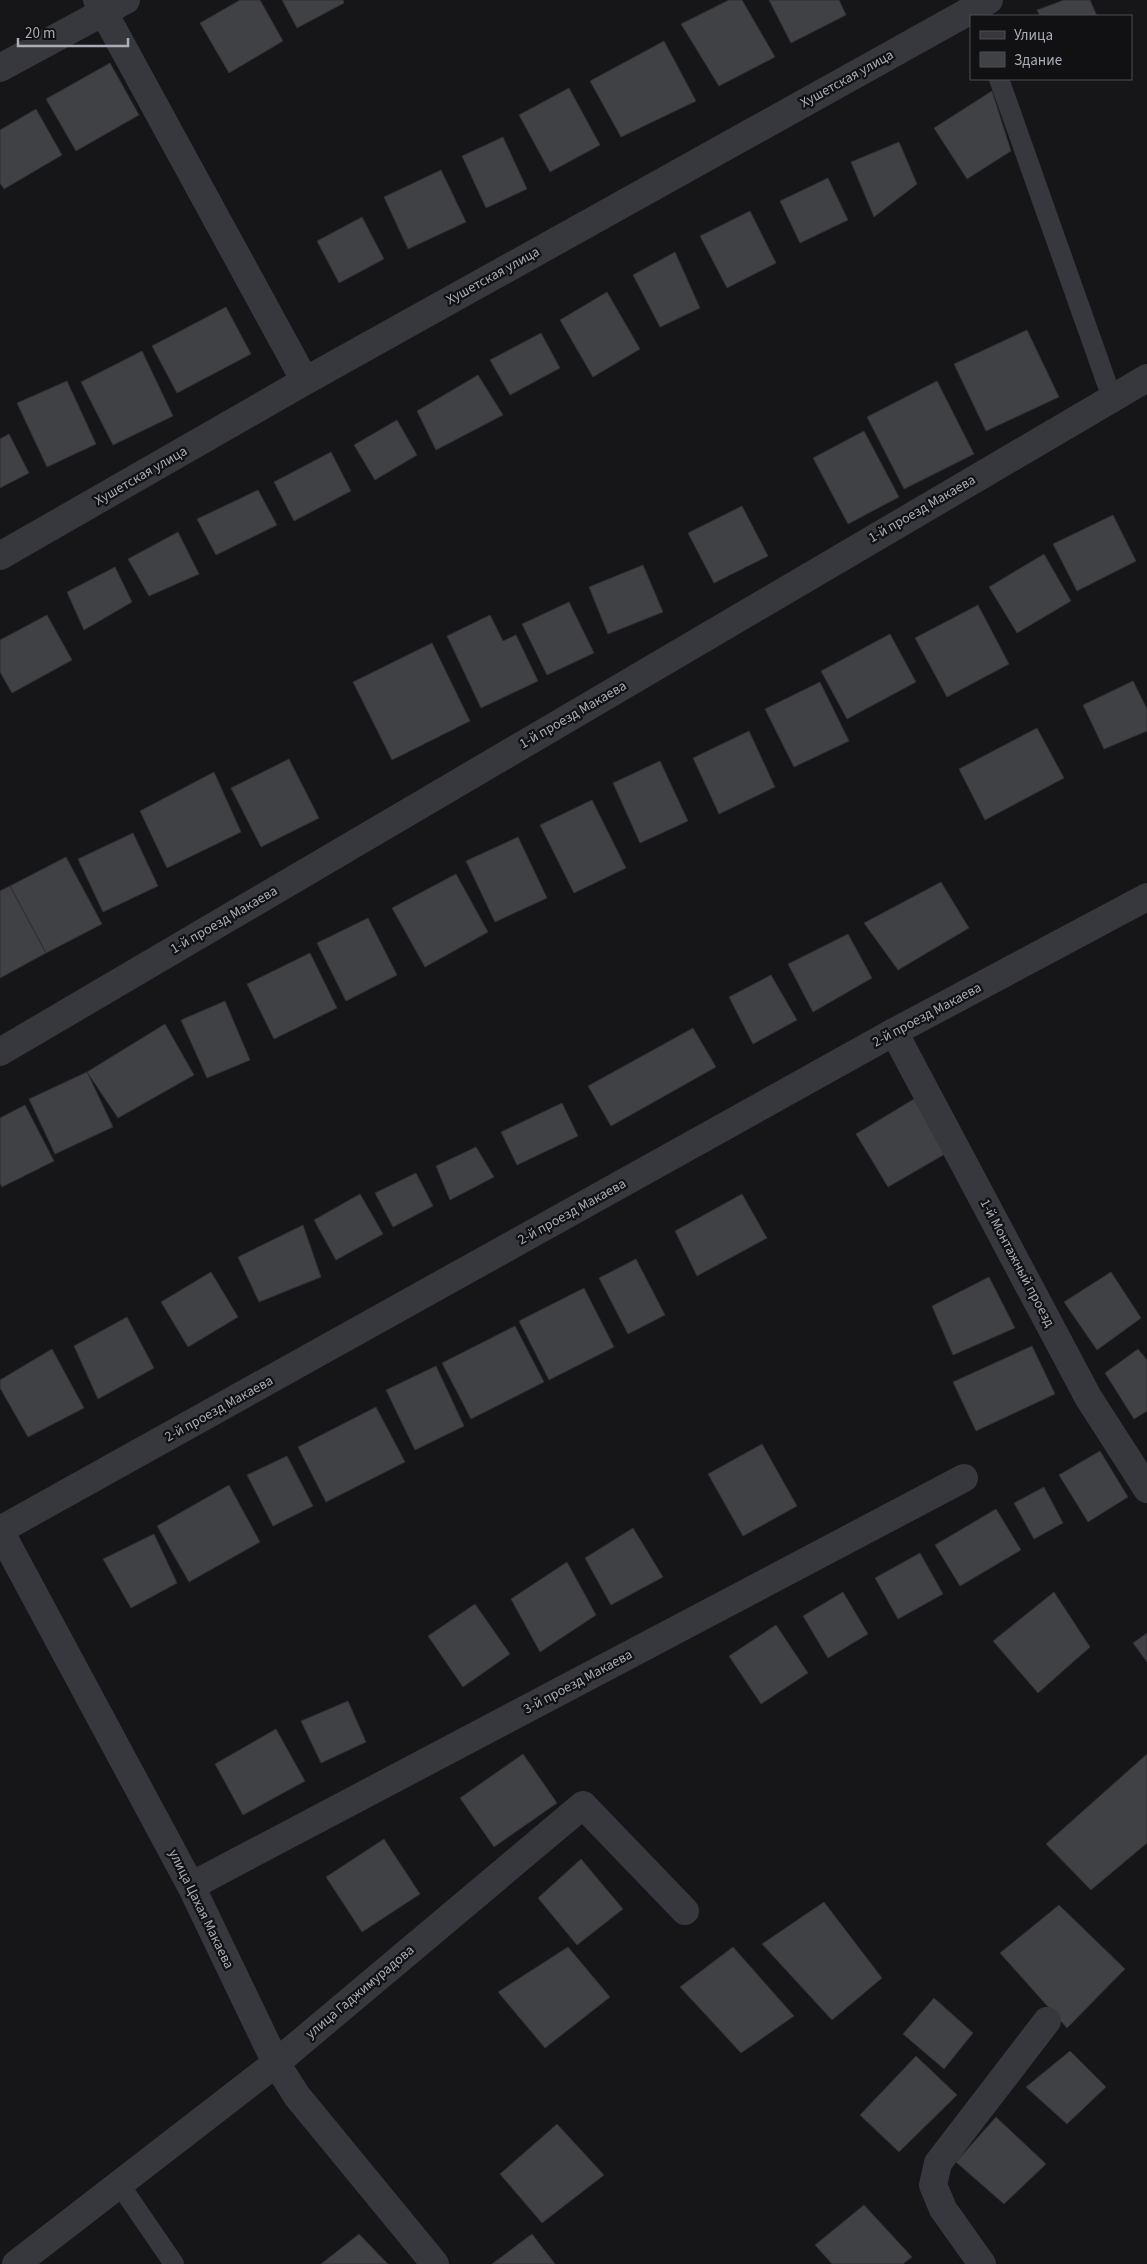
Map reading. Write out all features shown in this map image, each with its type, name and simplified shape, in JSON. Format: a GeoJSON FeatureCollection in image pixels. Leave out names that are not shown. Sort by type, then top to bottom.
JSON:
{"type":"FeatureCollection","features":[{"type":"Feature","properties":{"kind":"street"},"geometry":{"type":"LineString","coordinates":[[0,68],[109,4],[305,381]]}},
{"type":"Feature","properties":{"kind":"street","name":"Хушетская улица"},"geometry":{"type":"LineString","coordinates":[[0,556],[305,381],[980,8]]}},
{"type":"Feature","properties":{"kind":"street","name":"1-й проезд Макаева"},"geometry":{"type":"LineString","coordinates":[[0,1052],[1147,378]]}},
{"type":"Feature","properties":{"kind":"street","name":"2-й проезд Макаева"},"geometry":{"type":"LineString","coordinates":[[0,1531],[894,1032],[1147,897]]}},
{"type":"Feature","properties":{"kind":"street","name":"1-й Монтажный проезд"},"geometry":{"type":"LineString","coordinates":[[894,1032],[1088,1397],[1147,1489]]}},
{"type":"Feature","properties":{"kind":"street","name":"3-й проезд Макаева"},"geometry":{"type":"LineString","coordinates":[[191,1886],[964,1478]]}},
{"type":"Feature","properties":{"kind":"street","name":"улица Цахая Макаева"},"geometry":{"type":"LineString","coordinates":[[0,1531],[191,1886],[276,2063],[297,2096],[435,2264]]}},
{"type":"Feature","properties":{"kind":"street","name":"улица Гаджимурадова"},"geometry":{"type":"LineString","coordinates":[[16,2264],[276,2063],[583,1805],[685,1911]]}},
{"type":"Feature","properties":{"kind":"street"},"geometry":{"type":"LineString","coordinates":[[982,2264],[942,2209],[933,2185],[938,2163],[1047,2021]]}},
{"type":"Feature","properties":{"kind":"lane"},"geometry":{"type":"LineString","coordinates":[[1000,80],[1112,398]]}},
{"type":"Feature","properties":{"kind":"lane"},"geometry":{"type":"LineString","coordinates":[[120,2185],[174,2264]]}},
{"type":"Feature","properties":{"kind":"building"},"geometry":{"type":"Polygon","coordinates":[[[240,0],[260,0],[283,41],[229,73],[200,23],[240,0]]]}},
{"type":"Feature","properties":{"kind":"building"},"geometry":{"type":"Polygon","coordinates":[[[282,0],[343,0],[344,3],[297,28],[282,0]]]}},
{"type":"Feature","properties":{"kind":"building"},"geometry":{"type":"Polygon","coordinates":[[[729,0],[742,0],[775,57],[719,86],[681,24],[729,0]]]}},
{"type":"Feature","properties":{"kind":"building"},"geometry":{"type":"Polygon","coordinates":[[[769,0],[839,0],[846,15],[791,43],[769,0]]]}},
{"type":"Feature","properties":{"kind":"building"},"geometry":{"type":"Polygon","coordinates":[[[1064,0],[1090,0],[1097,15],[1040,15],[1037,10],[1064,0]]]}},
{"type":"Feature","properties":{"kind":"building"},"geometry":{"type":"Polygon","coordinates":[[[664,41],[696,101],[621,137],[590,81],[664,41]]]}},
{"type":"Feature","properties":{"kind":"building"},"geometry":{"type":"Polygon","coordinates":[[[110,63],[139,115],[76,151],[46,99],[110,63]]]}},
{"type":"Feature","properties":{"kind":"building"},"geometry":{"type":"Polygon","coordinates":[[[569,88],[600,145],[550,172],[519,115],[569,88]]]}},
{"type":"Feature","properties":{"kind":"building"},"geometry":{"type":"Polygon","coordinates":[[[992,91],[1011,151],[967,179],[934,128],[992,91]]]}},
{"type":"Feature","properties":{"kind":"building"},"geometry":{"type":"Polygon","coordinates":[[[36,109],[62,155],[4,189],[0,183],[0,130],[36,109]]]}},
{"type":"Feature","properties":{"kind":"building"},"geometry":{"type":"Polygon","coordinates":[[[503,137],[527,189],[486,208],[462,156],[503,137]]]}},
{"type":"Feature","properties":{"kind":"building"},"geometry":{"type":"Polygon","coordinates":[[[899,142],[917,184],[874,217],[851,162],[899,142]]]}},
{"type":"Feature","properties":{"kind":"building"},"geometry":{"type":"Polygon","coordinates":[[[441,170],[466,222],[408,249],[384,197],[441,170]]]}},
{"type":"Feature","properties":{"kind":"building"},"geometry":{"type":"Polygon","coordinates":[[[828,178],[848,220],[800,243],[780,201],[828,178]]]}},
{"type":"Feature","properties":{"kind":"building"},"geometry":{"type":"Polygon","coordinates":[[[750,211],[776,263],[727,288],[700,236],[750,211]]]}},
{"type":"Feature","properties":{"kind":"building"},"geometry":{"type":"Polygon","coordinates":[[[362,217],[384,259],[339,283],[317,241],[362,217]]]}},
{"type":"Feature","properties":{"kind":"building"},"geometry":{"type":"Polygon","coordinates":[[[675,252],[700,308],[660,327],[633,275],[675,252]]]}},
{"type":"Feature","properties":{"kind":"building"},"geometry":{"type":"Polygon","coordinates":[[[607,292],[640,349],[593,377],[560,320],[607,292]]]}},
{"type":"Feature","properties":{"kind":"building"},"geometry":{"type":"Polygon","coordinates":[[[226,307],[251,354],[177,393],[152,346],[226,307]]]}},
{"type":"Feature","properties":{"kind":"building"},"geometry":{"type":"Polygon","coordinates":[[[1027,330],[1059,397],[986,431],[954,364],[1027,330]]]}},
{"type":"Feature","properties":{"kind":"building"},"geometry":{"type":"Polygon","coordinates":[[[541,333],[560,368],[510,395],[490,360],[541,333]]]}},
{"type":"Feature","properties":{"kind":"building"},"geometry":{"type":"Polygon","coordinates":[[[142,351],[173,416],[113,445],[81,382],[142,351]]]}},
{"type":"Feature","properties":{"kind":"building"},"geometry":{"type":"Polygon","coordinates":[[[478,375],[503,415],[436,450],[417,411],[478,375]]]}},
{"type":"Feature","properties":{"kind":"building"},"geometry":{"type":"Polygon","coordinates":[[[67,381],[96,444],[47,467],[17,403],[67,381]]]}},
{"type":"Feature","properties":{"kind":"building"},"geometry":{"type":"Polygon","coordinates":[[[937,381],[974,454],[904,489],[867,417],[937,381]]]}},
{"type":"Feature","properties":{"kind":"building"},"geometry":{"type":"Polygon","coordinates":[[[397,420],[417,455],[375,480],[354,445],[397,420]]]}},
{"type":"Feature","properties":{"kind":"building"},"geometry":{"type":"Polygon","coordinates":[[[864,431],[899,497],[848,524],[813,458],[864,431]]]}},
{"type":"Feature","properties":{"kind":"building"},"geometry":{"type":"Polygon","coordinates":[[[9,434],[29,473],[0,488],[0,439],[9,434]]]}},
{"type":"Feature","properties":{"kind":"building"},"geometry":{"type":"Polygon","coordinates":[[[331,452],[351,491],[294,521],[274,482],[331,452]]]}},
{"type":"Feature","properties":{"kind":"building"},"geometry":{"type":"Polygon","coordinates":[[[258,490],[277,525],[216,555],[197,519],[258,490]]]}},
{"type":"Feature","properties":{"kind":"building"},"geometry":{"type":"Polygon","coordinates":[[[742,506],[768,556],[714,583],[688,533],[742,506]]]}},
{"type":"Feature","properties":{"kind":"building"},"geometry":{"type":"Polygon","coordinates":[[[1113,515],[1136,561],[1077,591],[1053,544],[1113,515]]]}},
{"type":"Feature","properties":{"kind":"building"},"geometry":{"type":"Polygon","coordinates":[[[178,532],[199,574],[149,596],[128,559],[178,532]]]}},
{"type":"Feature","properties":{"kind":"building"},"geometry":{"type":"Polygon","coordinates":[[[1044,554],[1071,601],[1017,633],[989,587],[1044,554]]]}},
{"type":"Feature","properties":{"kind":"building"},"geometry":{"type":"Polygon","coordinates":[[[643,565],[663,612],[608,634],[589,587],[643,565]]]}},
{"type":"Feature","properties":{"kind":"building"},"geometry":{"type":"Polygon","coordinates":[[[115,567],[132,602],[84,630],[67,592],[115,567]]]}},
{"type":"Feature","properties":{"kind":"building"},"geometry":{"type":"Polygon","coordinates":[[[569,602],[594,653],[547,675],[522,624],[569,602]]]}},
{"type":"Feature","properties":{"kind":"building"},"geometry":{"type":"Polygon","coordinates":[[[978,605],[1009,664],[947,697],[915,638],[978,605]]]}},
{"type":"Feature","properties":{"kind":"building"},"geometry":{"type":"Polygon","coordinates":[[[47,615],[72,660],[12,693],[0,672],[0,640],[47,615]]]}},
{"type":"Feature","properties":{"kind":"building"},"geometry":{"type":"Polygon","coordinates":[[[490,615],[503,641],[516,635],[538,681],[481,708],[447,636],[490,615]]]}},
{"type":"Feature","properties":{"kind":"building"},"geometry":{"type":"Polygon","coordinates":[[[890,634],[916,682],[847,719],[821,671],[890,634]]]}},
{"type":"Feature","properties":{"kind":"building"},"geometry":{"type":"Polygon","coordinates":[[[432,643],[470,721],[392,760],[353,682],[432,643]]]}},
{"type":"Feature","properties":{"kind":"building"},"geometry":{"type":"Polygon","coordinates":[[[1133,681],[1147,709],[1147,731],[1104,749],[1083,705],[1133,681]]]}},
{"type":"Feature","properties":{"kind":"building"},"geometry":{"type":"Polygon","coordinates":[[[820,682],[849,741],[794,767],[765,709],[820,682]]]}},
{"type":"Feature","properties":{"kind":"building"},"geometry":{"type":"Polygon","coordinates":[[[1037,728],[1064,778],[985,820],[959,769],[1037,728]]]}},
{"type":"Feature","properties":{"kind":"building"},"geometry":{"type":"Polygon","coordinates":[[[749,731],[775,787],[719,814],[693,758],[749,731]]]}},
{"type":"Feature","properties":{"kind":"building"},"geometry":{"type":"Polygon","coordinates":[[[289,759],[319,818],[261,847],[231,788],[289,759]]]}},
{"type":"Feature","properties":{"kind":"building"},"geometry":{"type":"Polygon","coordinates":[[[660,761],[688,821],[640,843],[613,783],[660,761]]]}},
{"type":"Feature","properties":{"kind":"building"},"geometry":{"type":"Polygon","coordinates":[[[214,772],[241,832],[167,868],[140,811],[214,772]]]}},
{"type":"Feature","properties":{"kind":"building"},"geometry":{"type":"Polygon","coordinates":[[[592,800],[626,868],[574,893],[540,825],[592,800]]]}},
{"type":"Feature","properties":{"kind":"building"},"geometry":{"type":"Polygon","coordinates":[[[133,833],[158,886],[103,912],[78,859],[133,833]]]}},
{"type":"Feature","properties":{"kind":"building"},"geometry":{"type":"Polygon","coordinates":[[[518,837],[547,898],[495,922],[466,861],[518,837]]]}},
{"type":"Feature","properties":{"kind":"building"},"geometry":{"type":"Polygon","coordinates":[[[66,857],[102,924],[46,953],[10,886],[66,857]]]}},
{"type":"Feature","properties":{"kind":"building"},"geometry":{"type":"Polygon","coordinates":[[[456,874],[488,932],[425,967],[392,908],[456,874]]]}},
{"type":"Feature","properties":{"kind":"building"},"geometry":{"type":"Polygon","coordinates":[[[941,882],[969,928],[898,970],[864,923],[941,882]]]}},
{"type":"Feature","properties":{"kind":"building"},"geometry":{"type":"Polygon","coordinates":[[[10,886],[46,953],[0,978],[0,891],[10,886]]]}},
{"type":"Feature","properties":{"kind":"building"},"geometry":{"type":"Polygon","coordinates":[[[368,918],[397,975],[346,1001],[317,943],[368,918]]]}},
{"type":"Feature","properties":{"kind":"building"},"geometry":{"type":"Polygon","coordinates":[[[848,934],[872,978],[813,1012],[788,964],[848,934]]]}},
{"type":"Feature","properties":{"kind":"building"},"geometry":{"type":"Polygon","coordinates":[[[310,953],[337,1008],[274,1039],[247,984],[310,953]]]}},
{"type":"Feature","properties":{"kind":"building"},"geometry":{"type":"Polygon","coordinates":[[[771,975],[797,1020],[753,1044],[729,997],[771,975]]]}},
{"type":"Feature","properties":{"kind":"building"},"geometry":{"type":"Polygon","coordinates":[[[225,1001],[250,1060],[207,1078],[181,1020],[225,1001]]]}},
{"type":"Feature","properties":{"kind":"building"},"geometry":{"type":"Polygon","coordinates":[[[165,1024],[194,1075],[118,1118],[87,1072],[165,1024]]]}},
{"type":"Feature","properties":{"kind":"building"},"geometry":{"type":"Polygon","coordinates":[[[693,1028],[716,1067],[611,1126],[588,1086],[693,1028]]]}},
{"type":"Feature","properties":{"kind":"building"},"geometry":{"type":"Polygon","coordinates":[[[87,1072],[113,1127],[55,1154],[29,1099],[87,1072]]]}},
{"type":"Feature","properties":{"kind":"building"},"geometry":{"type":"Polygon","coordinates":[[[914,1099],[945,1154],[888,1187],[856,1134],[914,1099]]]}},
{"type":"Feature","properties":{"kind":"building"},"geometry":{"type":"Polygon","coordinates":[[[562,1103],[578,1136],[517,1165],[501,1132],[562,1103]]]}},
{"type":"Feature","properties":{"kind":"building"},"geometry":{"type":"Polygon","coordinates":[[[25,1105],[54,1161],[2,1187],[0,1183],[0,1118],[25,1105]]]}},
{"type":"Feature","properties":{"kind":"building"},"geometry":{"type":"Polygon","coordinates":[[[476,1147],[494,1177],[450,1200],[436,1166],[476,1147]]]}},
{"type":"Feature","properties":{"kind":"building"},"geometry":{"type":"Polygon","coordinates":[[[416,1173],[433,1206],[393,1227],[375,1193],[416,1173]]]}},
{"type":"Feature","properties":{"kind":"building"},"geometry":{"type":"Polygon","coordinates":[[[360,1194],[383,1234],[336,1260],[314,1220],[360,1194]]]}},
{"type":"Feature","properties":{"kind":"building"},"geometry":{"type":"Polygon","coordinates":[[[742,1194],[767,1238],[697,1276],[675,1231],[742,1194]]]}},
{"type":"Feature","properties":{"kind":"building"},"geometry":{"type":"Polygon","coordinates":[[[303,1225],[321,1277],[259,1302],[238,1257],[303,1225]]]}},
{"type":"Feature","properties":{"kind":"building"},"geometry":{"type":"Polygon","coordinates":[[[636,1259],[665,1315],[628,1334],[599,1278],[636,1259]]]}},
{"type":"Feature","properties":{"kind":"building"},"geometry":{"type":"Polygon","coordinates":[[[211,1272],[238,1317],[188,1347],[161,1302],[211,1272]]]}},
{"type":"Feature","properties":{"kind":"building"},"geometry":{"type":"Polygon","coordinates":[[[1111,1272],[1141,1318],[1097,1350],[1064,1302],[1111,1272]]]}},
{"type":"Feature","properties":{"kind":"building"},"geometry":{"type":"Polygon","coordinates":[[[989,1277],[1015,1328],[953,1355],[932,1306],[989,1277]]]}},
{"type":"Feature","properties":{"kind":"building"},"geometry":{"type":"Polygon","coordinates":[[[584,1288],[614,1347],[549,1380],[519,1321],[584,1288]]]}},
{"type":"Feature","properties":{"kind":"building"},"geometry":{"type":"Polygon","coordinates":[[[127,1317],[154,1368],[98,1399],[74,1346],[127,1317]]]}},
{"type":"Feature","properties":{"kind":"building"},"geometry":{"type":"Polygon","coordinates":[[[515,1326],[544,1382],[471,1419],[442,1363],[515,1326]]]}},
{"type":"Feature","properties":{"kind":"building"},"geometry":{"type":"Polygon","coordinates":[[[1032,1346],[1055,1394],[976,1431],[953,1382],[1032,1346]]]}},
{"type":"Feature","properties":{"kind":"building"},"geometry":{"type":"Polygon","coordinates":[[[52,1349],[84,1408],[28,1437],[0,1388],[0,1380],[52,1349]]]}},
{"type":"Feature","properties":{"kind":"building"},"geometry":{"type":"Polygon","coordinates":[[[1138,1349],[1147,1360],[1147,1411],[1134,1419],[1105,1373],[1138,1349]]]}},
{"type":"Feature","properties":{"kind":"building"},"geometry":{"type":"Polygon","coordinates":[[[436,1366],[464,1426],[415,1450],[386,1390],[436,1366]]]}},
{"type":"Feature","properties":{"kind":"building"},"geometry":{"type":"Polygon","coordinates":[[[376,1407],[405,1462],[326,1502],[298,1447],[376,1407]]]}},
{"type":"Feature","properties":{"kind":"building"},"geometry":{"type":"Polygon","coordinates":[[[762,1444],[797,1506],[743,1536],[708,1474],[762,1444]]]}},
{"type":"Feature","properties":{"kind":"building"},"geometry":{"type":"Polygon","coordinates":[[[1100,1451],[1128,1497],[1088,1522],[1059,1475],[1100,1451]]]}},
{"type":"Feature","properties":{"kind":"building"},"geometry":{"type":"Polygon","coordinates":[[[287,1456],[313,1506],[273,1526],[247,1475],[287,1456]]]}},
{"type":"Feature","properties":{"kind":"building"},"geometry":{"type":"Polygon","coordinates":[[[229,1485],[260,1542],[189,1582],[157,1526],[229,1485]]]}},
{"type":"Feature","properties":{"kind":"building"},"geometry":{"type":"Polygon","coordinates":[[[1044,1487],[1063,1523],[1034,1539],[1014,1503],[1044,1487]]]}},
{"type":"Feature","properties":{"kind":"building"},"geometry":{"type":"Polygon","coordinates":[[[996,1509],[1021,1550],[960,1586],[935,1545],[996,1509]]]}},
{"type":"Feature","properties":{"kind":"building"},"geometry":{"type":"Polygon","coordinates":[[[633,1528],[663,1577],[611,1605],[585,1558],[633,1528]]]}},
{"type":"Feature","properties":{"kind":"building"},"geometry":{"type":"Polygon","coordinates":[[[154,1534],[177,1583],[131,1608],[103,1559],[154,1534]]]}},
{"type":"Feature","properties":{"kind":"building"},"geometry":{"type":"Polygon","coordinates":[[[920,1553],[943,1594],[898,1619],[875,1578],[920,1553]]]}},
{"type":"Feature","properties":{"kind":"building"},"geometry":{"type":"Polygon","coordinates":[[[567,1562],[596,1615],[540,1652],[511,1599],[567,1562]]]}},
{"type":"Feature","properties":{"kind":"building"},"geometry":{"type":"Polygon","coordinates":[[[843,1592],[868,1634],[828,1658],[803,1616],[843,1592]]]}},
{"type":"Feature","properties":{"kind":"building"},"geometry":{"type":"Polygon","coordinates":[[[1054,1592],[1090,1647],[1038,1693],[993,1641],[1054,1592]]]}},
{"type":"Feature","properties":{"kind":"building"},"geometry":{"type":"Polygon","coordinates":[[[475,1604],[510,1654],[463,1687],[428,1636],[475,1604]]]}},
{"type":"Feature","properties":{"kind":"building"},"geometry":{"type":"Polygon","coordinates":[[[776,1625],[808,1673],[761,1704],[729,1656],[776,1625]]]}},
{"type":"Feature","properties":{"kind":"building"},"geometry":{"type":"Polygon","coordinates":[[[1147,1633],[1147,1662],[1133,1643],[1147,1633]]]}},
{"type":"Feature","properties":{"kind":"building"},"geometry":{"type":"Polygon","coordinates":[[[348,1701],[366,1742],[321,1763],[301,1721],[348,1701]]]}},
{"type":"Feature","properties":{"kind":"building"},"geometry":{"type":"Polygon","coordinates":[[[276,1729],[305,1781],[243,1815],[215,1764],[276,1729]]]}},
{"type":"Feature","properties":{"kind":"building"},"geometry":{"type":"Polygon","coordinates":[[[523,1754],[557,1803],[494,1847],[460,1798],[523,1754]]]}},
{"type":"Feature","properties":{"kind":"building"},"geometry":{"type":"Polygon","coordinates":[[[1147,1754],[1147,1843],[1091,1890],[1046,1844],[1147,1754]]]}},
{"type":"Feature","properties":{"kind":"building"},"geometry":{"type":"Polygon","coordinates":[[[384,1839],[420,1894],[362,1932],[326,1877],[384,1839]]]}},
{"type":"Feature","properties":{"kind":"building"},"geometry":{"type":"Polygon","coordinates":[[[581,1859],[623,1909],[577,1945],[538,1898],[581,1859]]]}},
{"type":"Feature","properties":{"kind":"building"},"geometry":{"type":"Polygon","coordinates":[[[824,1902],[882,1978],[832,2020],[762,1944],[824,1902]]]}},
{"type":"Feature","properties":{"kind":"building"},"geometry":{"type":"Polygon","coordinates":[[[1059,1905],[1125,1969],[1067,2028],[1000,1953],[1059,1905]]]}},
{"type":"Feature","properties":{"kind":"building"},"geometry":{"type":"Polygon","coordinates":[[[568,1947],[610,1997],[545,2048],[498,1992],[568,1947]]]}},
{"type":"Feature","properties":{"kind":"building"},"geometry":{"type":"Polygon","coordinates":[[[733,1947],[794,2016],[741,2053],[680,1987],[733,1947]]]}},
{"type":"Feature","properties":{"kind":"building"},"geometry":{"type":"Polygon","coordinates":[[[934,1998],[973,2033],[944,2069],[903,2034],[934,1998]]]}},
{"type":"Feature","properties":{"kind":"building"},"geometry":{"type":"Polygon","coordinates":[[[1070,2051],[1106,2087],[1067,2124],[1026,2087],[1070,2051]]]}},
{"type":"Feature","properties":{"kind":"building"},"geometry":{"type":"Polygon","coordinates":[[[916,2056],[957,2095],[899,2152],[860,2115],[916,2056]]]}},
{"type":"Feature","properties":{"kind":"building"},"geometry":{"type":"Polygon","coordinates":[[[996,2117],[1046,2164],[1004,2204],[956,2162],[996,2117]]]}},
{"type":"Feature","properties":{"kind":"building"},"geometry":{"type":"Polygon","coordinates":[[[557,2124],[604,2175],[542,2223],[500,2174],[557,2124]]]}},
{"type":"Feature","properties":{"kind":"building"},"geometry":{"type":"Polygon","coordinates":[[[864,2205],[912,2257],[903,2264],[832,2264],[815,2245],[864,2205]]]}},
{"type":"Feature","properties":{"kind":"building"},"geometry":{"type":"Polygon","coordinates":[[[359,2234],[388,2264],[321,2264],[359,2234]]]}},
{"type":"Feature","properties":{"kind":"building"},"geometry":{"type":"Polygon","coordinates":[[[532,2234],[555,2264],[492,2264],[532,2234]]]}}]}
